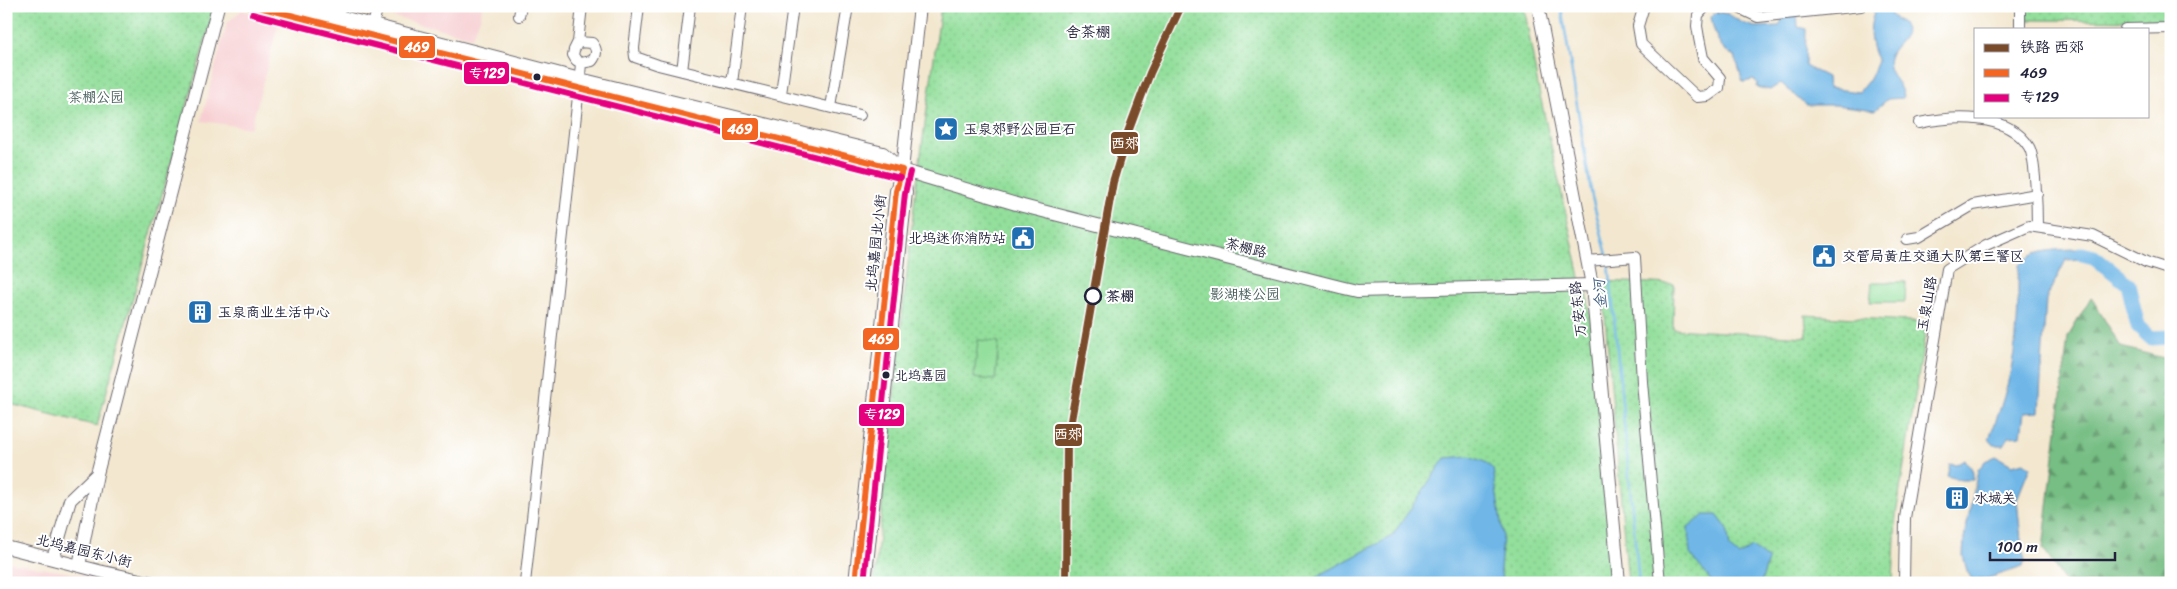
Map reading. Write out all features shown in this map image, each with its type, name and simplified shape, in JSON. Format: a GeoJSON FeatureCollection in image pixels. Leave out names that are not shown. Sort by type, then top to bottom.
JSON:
{"type":"FeatureCollection","features":[{"type":"Feature","properties":{"kind":"street"},"geometry":{"type":"LineString","coordinates":[[80,566],[97,474],[218,6]]}},
{"type":"Feature","properties":{"kind":"street","name":"茶棚路"},"geometry":{"type":"LineString","coordinates":[[254,6],[372,30],[579,83],[883,154],[902,170],[1023,206],[1357,291],[1592,286]]}},
{"type":"Feature","properties":{"kind":"street","name":"茶棚路"},"geometry":{"type":"LineString","coordinates":[[300,6],[372,30]]}},
{"type":"Feature","properties":{"kind":"street"},"geometry":{"type":"LineString","coordinates":[[372,30],[378,6]]}},
{"type":"Feature","properties":{"kind":"street"},"geometry":{"type":"LineString","coordinates":[[578,42],[592,43],[596,48],[596,56],[592,61],[581,63],[576,60],[574,55],[578,42],[582,6]]}},
{"type":"Feature","properties":{"kind":"street"},"geometry":{"type":"LineString","coordinates":[[638,6],[634,48],[635,57],[682,71],[860,115]]}},
{"type":"Feature","properties":{"kind":"street"},"geometry":{"type":"LineString","coordinates":[[682,71],[690,6]]}},
{"type":"Feature","properties":{"kind":"street"},"geometry":{"type":"LineString","coordinates":[[732,83],[742,6]]}},
{"type":"Feature","properties":{"kind":"street"},"geometry":{"type":"LineString","coordinates":[[781,94],[793,6]]}},
{"type":"Feature","properties":{"kind":"street"},"geometry":{"type":"LineString","coordinates":[[831,107],[848,6]]}},
{"type":"Feature","properties":{"kind":"street"},"geometry":{"type":"LineString","coordinates":[[902,170],[920,6]]}},
{"type":"Feature","properties":{"kind":"street","name":"万安东路"},"geometry":{"type":"LineString","coordinates":[[1538,6],[1592,286],[1619,583]]}},
{"type":"Feature","properties":{"kind":"street"},"geometry":{"type":"LineString","coordinates":[[1644,6],[1638,26],[1641,44],[1697,97],[1708,96],[1720,88],[1720,78],[1703,58],[1697,26],[1698,15],[1706,6]]}},
{"type":"Feature","properties":{"kind":"street"},"geometry":{"type":"LineString","coordinates":[[1735,6],[1758,18],[1861,6]]}},
{"type":"Feature","properties":{"kind":"street"},"geometry":{"type":"LineString","coordinates":[[2020,6],[2020,28]]}},
{"type":"Feature","properties":{"kind":"street"},"geometry":{"type":"LineString","coordinates":[[2150,28],[2171,28]]}},
{"type":"Feature","properties":{"kind":"street"},"geometry":{"type":"LineString","coordinates":[[525,583],[581,63]]}},
{"type":"Feature","properties":{"kind":"street"},"geometry":{"type":"LineString","coordinates":[[1919,124],[1940,119],[1991,122],[2005,127],[2019,136],[2030,148],[2037,194],[2037,227]]}},
{"type":"Feature","properties":{"kind":"street","name":"北坞嘉园北小街"},"geometry":{"type":"LineString","coordinates":[[855,583],[895,201],[902,170]]}},
{"type":"Feature","properties":{"kind":"street","name":"北坞嘉园北小街"},"geometry":{"type":"LineString","coordinates":[[865,583],[906,192],[902,170]]}},
{"type":"Feature","properties":{"kind":"street"},"geometry":{"type":"LineString","coordinates":[[1907,239],[1919,237],[1973,205],[2037,194]]}},
{"type":"Feature","properties":{"kind":"street","name":"玉泉山路"},"geometry":{"type":"LineString","coordinates":[[1904,583],[1905,518],[1947,269],[1986,246],[2029,226],[2094,236],[2146,262],[2171,270]]}},
{"type":"Feature","properties":{"kind":"street"},"geometry":{"type":"LineString","coordinates":[[1587,261],[1635,257],[1642,382],[1660,583]]}},
{"type":"Feature","properties":{"kind":"street"},"geometry":{"type":"LineString","coordinates":[[53,559],[70,500],[97,474]]}},
{"type":"Feature","properties":{"kind":"street","name":"北坞嘉园东小街"},"geometry":{"type":"LineString","coordinates":[[6,547],[154,583]]}},
{"type":"Feature","properties":{"kind":"shaded area"},"geometry":{"type":"Polygon","coordinates":[[[389,6],[482,6],[481,16],[472,37],[387,15],[389,6]]]}},
{"type":"Feature","properties":{"kind":"shaded area"},"geometry":{"type":"Polygon","coordinates":[[[242,10],[279,21],[251,128],[201,121],[227,23],[242,10]]]}},
{"type":"Feature","properties":{"kind":"shaded area"},"geometry":{"type":"Polygon","coordinates":[[[6,562],[93,577],[92,583],[6,583],[6,562]]]}},
{"type":"Feature","properties":{"kind":"green space","name":"茶棚公园"},"geometry":{"type":"Polygon","coordinates":[[[6,6],[215,6],[97,426],[6,403],[6,6]]]}},
{"type":"Feature","properties":{"kind":"green space","name":"影湖楼公园"},"geometry":{"type":"Polygon","coordinates":[[[941,6],[1524,6],[1538,86],[1582,286],[1587,288],[1616,583],[874,583],[915,197],[941,6]]]}},
{"type":"Feature","properties":{"kind":"green space"},"geometry":{"type":"Polygon","coordinates":[[[2022,6],[2171,6],[2171,21],[2022,20],[2022,6]]]}},
{"type":"Feature","properties":{"kind":"green space"},"geometry":{"type":"Polygon","coordinates":[[[1602,281],[1674,284],[1673,329],[1807,337],[1805,315],[1927,322],[1896,515],[1893,583],[1628,583],[1602,281]]]}},
{"type":"Feature","properties":{"kind":"green space"},"geometry":{"type":"Polygon","coordinates":[[[1872,282],[1906,282],[1905,302],[1870,302],[1872,282]]]}},
{"type":"Feature","properties":{"kind":"green space"},"geometry":{"type":"Polygon","coordinates":[[[2091,297],[2121,347],[2171,360],[2171,583],[2066,583],[2043,549],[2068,337],[2091,297]]]}},
{"type":"Feature","properties":{"kind":"green space"},"geometry":{"type":"Polygon","coordinates":[[[978,340],[999,342],[995,380],[974,378],[978,340]]]}},
{"type":"Feature","properties":{"kind":"water"},"geometry":{"type":"Polygon","coordinates":[[[1788,6],[1799,6],[1797,9],[1798,27],[1806,29],[1805,66],[1827,77],[1828,88],[1859,92],[1871,77],[1878,61],[1870,37],[1874,13],[1871,6],[1891,6],[1891,15],[1902,23],[1906,32],[1890,54],[1888,63],[1903,98],[1888,99],[1875,110],[1835,105],[1805,105],[1781,83],[1770,90],[1757,87],[1758,83],[1754,80],[1743,82],[1735,56],[1721,45],[1711,17],[1716,12],[1728,14],[1743,23],[1755,27],[1779,26],[1788,6]]]}},
{"type":"Feature","properties":{"kind":"water"},"geometry":{"type":"Polygon","coordinates":[[[2082,250],[2081,259],[2066,260],[2046,299],[2039,412],[2024,413],[2021,436],[2009,437],[2004,445],[1994,445],[1989,439],[2004,397],[2014,353],[2018,316],[2019,265],[2038,253],[2082,250]]]}},
{"type":"Feature","properties":{"kind":"water"},"geometry":{"type":"Polygon","coordinates":[[[1469,456],[1485,462],[1493,469],[1503,536],[1500,569],[1503,583],[1315,583],[1318,576],[1392,536],[1445,458],[1469,456]]]}},
{"type":"Feature","properties":{"kind":"water"},"geometry":{"type":"Polygon","coordinates":[[[1996,456],[2012,465],[2024,462],[2030,467],[2017,499],[2022,550],[2025,560],[2023,567],[1973,581],[1967,571],[1963,555],[1964,539],[1978,470],[1985,461],[1996,456]]]}},
{"type":"Feature","properties":{"kind":"water"},"geometry":{"type":"Polygon","coordinates":[[[1964,460],[1972,468],[1973,480],[1961,480],[1947,476],[1950,464],[1956,465],[1964,460]]]}},
{"type":"Feature","properties":{"kind":"water"},"geometry":{"type":"Polygon","coordinates":[[[1704,515],[1717,515],[1727,528],[1730,548],[1739,556],[1752,547],[1768,560],[1761,583],[1713,583],[1690,554],[1688,528],[1704,515]]]}},
{"type":"Feature","properties":{"kind":"waterway","name":"金河"},"geometry":{"type":"LineString","coordinates":[[1561,6],[1592,197],[1607,255]]}},
{"type":"Feature","properties":{"kind":"waterway"},"geometry":{"type":"LineString","coordinates":[[2082,254],[2094,257],[2128,284],[2138,326],[2151,338],[2171,337]]}},
{"type":"Feature","properties":{"kind":"waterway","name":"金河"},"geometry":{"type":"LineString","coordinates":[[1609,263],[1639,583]]}},
{"type":"Feature","properties":{"kind":"rail line","name":"西郊"},"geometry":{"type":"LineString","coordinates":[[1066,583],[1067,443],[1113,182],[1128,132],[1150,73],[1181,6]]}},
{"type":"Feature","properties":{"kind":"transit line","name":"469"},"geometry":{"type":"LineString","coordinates":[[255,6],[902,170]]}},
{"type":"Feature","properties":{"kind":"transit line","name":"专129"},"geometry":{"type":"LineString","coordinates":[[252,14],[900,178]]}},
{"type":"Feature","properties":{"kind":"transit line","name":"469"},"geometry":{"type":"LineString","coordinates":[[855,583],[896,191],[902,170]]}},
{"type":"Feature","properties":{"kind":"transit line","name":"专129"},"geometry":{"type":"LineString","coordinates":[[864,583],[905,193],[910,172]]}},
{"type":"Feature","properties":{"kind":"place","name":"玉泉郊野公园巨石"},"geometry":{"type":"Point","coordinates":[946,129]}},
{"type":"Feature","properties":{"kind":"place","name":"北坞迷你消防站"},"geometry":{"type":"Point","coordinates":[1023,238]}},
{"type":"Feature","properties":{"kind":"place","name":"交管局黄庄交通大队第三警区"},"geometry":{"type":"Point","coordinates":[1824,256]}},
{"type":"Feature","properties":{"kind":"place","name":"茶棚"},"geometry":{"type":"Point","coordinates":[1093,296]}},
{"type":"Feature","properties":{"kind":"place","name":"玉泉商业生活中心"},"geometry":{"type":"Point","coordinates":[200,312]}},
{"type":"Feature","properties":{"kind":"place","name":"北坞嘉园"},"geometry":{"type":"Point","coordinates":[886,375]}},
{"type":"Feature","properties":{"kind":"place","name":"水城关"},"geometry":{"type":"Point","coordinates":[1957,498]}},
{"type":"Feature","properties":{"kind":"district","name":"舍茶棚"},"geometry":{"type":"Point","coordinates":[1088,32]}}]}
